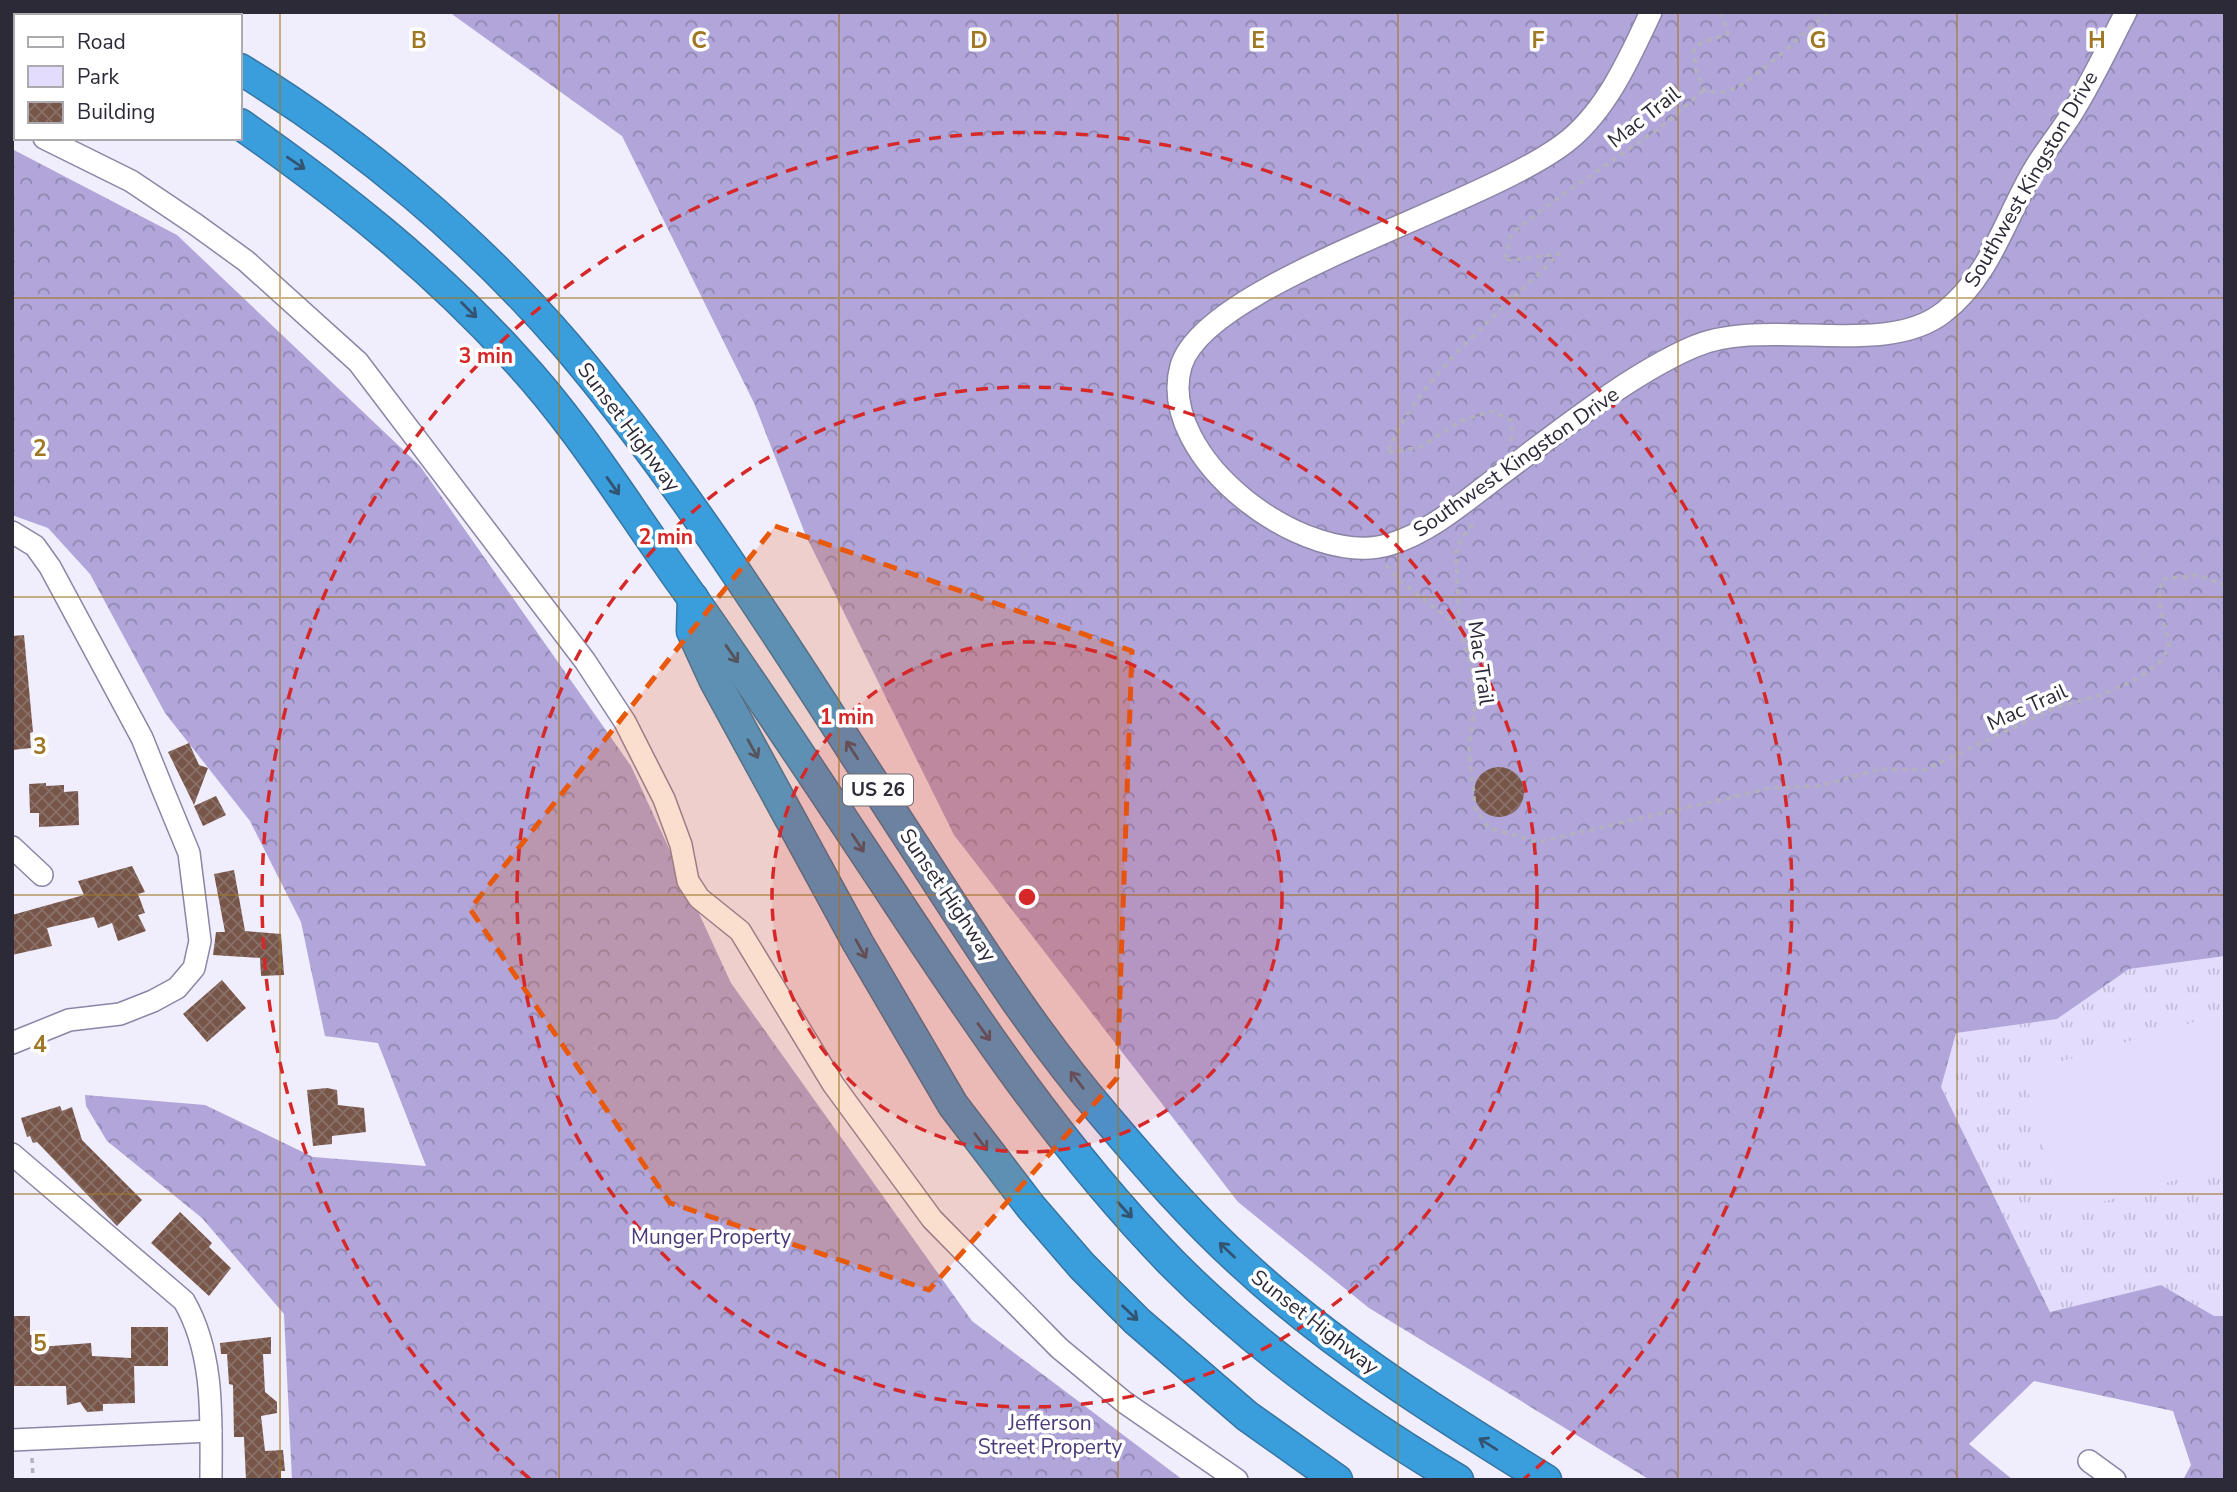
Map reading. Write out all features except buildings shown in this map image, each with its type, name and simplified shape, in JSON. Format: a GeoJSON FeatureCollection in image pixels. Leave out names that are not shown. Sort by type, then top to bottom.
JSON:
{"type":"FeatureCollection","features":[{"type":"Feature","properties":{"kind":"highway","name":"Sunset Highway"},"geometry":{"type":"LineString","coordinates":[[242,70],[329,128],[416,196],[565,344],[639,436],[706,529],[1030,1017],[1100,1111],[1196,1219],[1246,1267],[1345,1348],[1412,1397],[1546,1480]]}},
{"type":"Feature","properties":{"kind":"highway","name":"US 26"},"geometry":{"type":"LineString","coordinates":[[242,125],[313,174],[398,243],[515,357],[553,402],[773,713],[973,1016],[1038,1105],[1103,1186],[1172,1262],[1236,1321],[1393,1441],[1458,1480]]}},
{"type":"Feature","properties":{"kind":"highway"},"geometry":{"type":"LineString","coordinates":[[692,598],[692,631],[714,679],[917,1048],[961,1116],[1057,1237],[1137,1321],[1247,1416],[1337,1480]]}},
{"type":"Feature","properties":{"kind":"street","name":"Southwest Kingston Drive"},"geometry":{"type":"LineString","coordinates":[[1651,12],[1630,55],[1595,114],[1564,144],[1488,187],[1259,292],[1219,317],[1190,347],[1179,376],[1181,400],[1193,440],[1213,468],[1244,500],[1309,540],[1343,548],[1373,548],[1405,539],[1425,528],[1657,365],[1696,345],[1748,334],[1878,334],[1916,327],[1944,313],[1979,276],[2034,169],[2076,107],[2126,12]]}},
{"type":"Feature","properties":{"kind":"street"},"geometry":{"type":"LineString","coordinates":[[48,140],[131,181],[195,224],[246,261],[358,362],[585,661],[625,722],[664,799],[681,845],[688,881],[699,898],[740,931],[833,1084],[932,1219],[1059,1348],[1124,1402],[1237,1480]]}},
{"type":"Feature","properties":{"kind":"street"},"geometry":{"type":"LineString","coordinates":[[12,532],[35,546],[50,567],[142,738],[189,853],[200,941],[194,968],[177,988],[120,1014],[69,1020],[12,1043]]}},
{"type":"Feature","properties":{"kind":"street"},"geometry":{"type":"LineString","coordinates":[[12,847],[42,875]]}},
{"type":"Feature","properties":{"kind":"street"},"geometry":{"type":"LineString","coordinates":[[12,1154],[184,1301],[198,1325],[205,1355],[211,1431],[211,1480]]}},
{"type":"Feature","properties":{"kind":"street"},"geometry":{"type":"LineString","coordinates":[[12,1440],[211,1431]]}},
{"type":"Feature","properties":{"kind":"street"},"geometry":{"type":"LineString","coordinates":[[2089,1461],[2115,1480]]}},
{"type":"Feature","properties":{"kind":"path"},"geometry":{"type":"LineString","coordinates":[[1721,12],[1728,34],[1701,43],[1694,49],[1696,71],[1704,90],[1718,93],[1739,85],[1828,12]]}},
{"type":"Feature","properties":{"kind":"path","name":"Mac Trail"},"geometry":{"type":"LineString","coordinates":[[1510,468],[1512,421],[1492,411],[1461,421],[1420,447],[1387,453],[1401,421],[1431,384],[1559,254],[1504,261],[1512,233],[1660,128],[1704,90]]}},
{"type":"Feature","properties":{"kind":"path","name":"Mac Trail"},"geometry":{"type":"LineString","coordinates":[[1476,520],[1461,539],[1456,553],[1459,627],[1470,662],[1475,704],[1469,746],[1475,808],[1489,828],[1538,842],[1771,789],[1819,786],[1880,769],[1925,770],[2010,732],[2054,708],[2101,695],[2151,672],[2169,646],[2166,627],[2158,612],[2162,579],[2198,575],[2225,585]]}},
{"type":"Feature","properties":{"kind":"path"},"geometry":{"type":"LineString","coordinates":[[1373,548],[1394,576],[1459,627]]}},
{"type":"Feature","properties":{"kind":"path"},"geometry":{"type":"LineString","coordinates":[[32,1463],[33,1480]]}},
{"type":"Feature","properties":{"kind":"highlighted area"},"geometry":{"type":"Polygon","coordinates":[[[775,526],[1132,651],[1117,1078],[929,1290],[670,1203],[470,909],[775,526]]]}},
{"type":"Feature","properties":{"kind":"green space"},"geometry":{"type":"Polygon","coordinates":[[[449,12],[2225,12],[2225,956],[2129,969],[2057,1019],[1956,1033],[1941,1087],[2050,1312],[2161,1285],[2214,1316],[2225,1316],[2225,1480],[2183,1480],[2191,1465],[2173,1411],[2034,1381],[1969,1444],[2013,1480],[1650,1480],[1369,1308],[1238,1202],[954,835],[806,536],[754,403],[622,136],[449,12]]]}},
{"type":"Feature","properties":{"kind":"green space","name":"Munger Property"},"geometry":{"type":"Polygon","coordinates":[[[12,149],[177,235],[420,466],[631,766],[731,983],[972,1321],[1183,1480],[292,1480],[284,1314],[202,1218],[107,1141],[86,1106],[85,1095],[205,1105],[313,1157],[426,1166],[378,1043],[325,1036],[301,922],[250,821],[165,713],[90,574],[48,528],[12,515],[12,149]]]}},
{"type":"Feature","properties":{"kind":"green space"},"geometry":{"type":"Polygon","coordinates":[[[2225,956],[2225,1013],[2023,1073],[2064,1213],[2225,1165],[2225,1316],[2214,1316],[2161,1285],[2050,1312],[1941,1087],[1955,1033],[2057,1019],[2129,969],[2225,956]]]}},
{"type":"Feature","properties":{"kind":"green space"},"geometry":{"type":"Polygon","coordinates":[[[2225,1013],[2225,1165],[2064,1213],[2023,1073],[2225,1013]]]}},
{"type":"Feature","properties":{"kind":"park label","name":"Jefferson Street Property"},"geometry":{"type":"Point","coordinates":[1050,1435]}}]}
